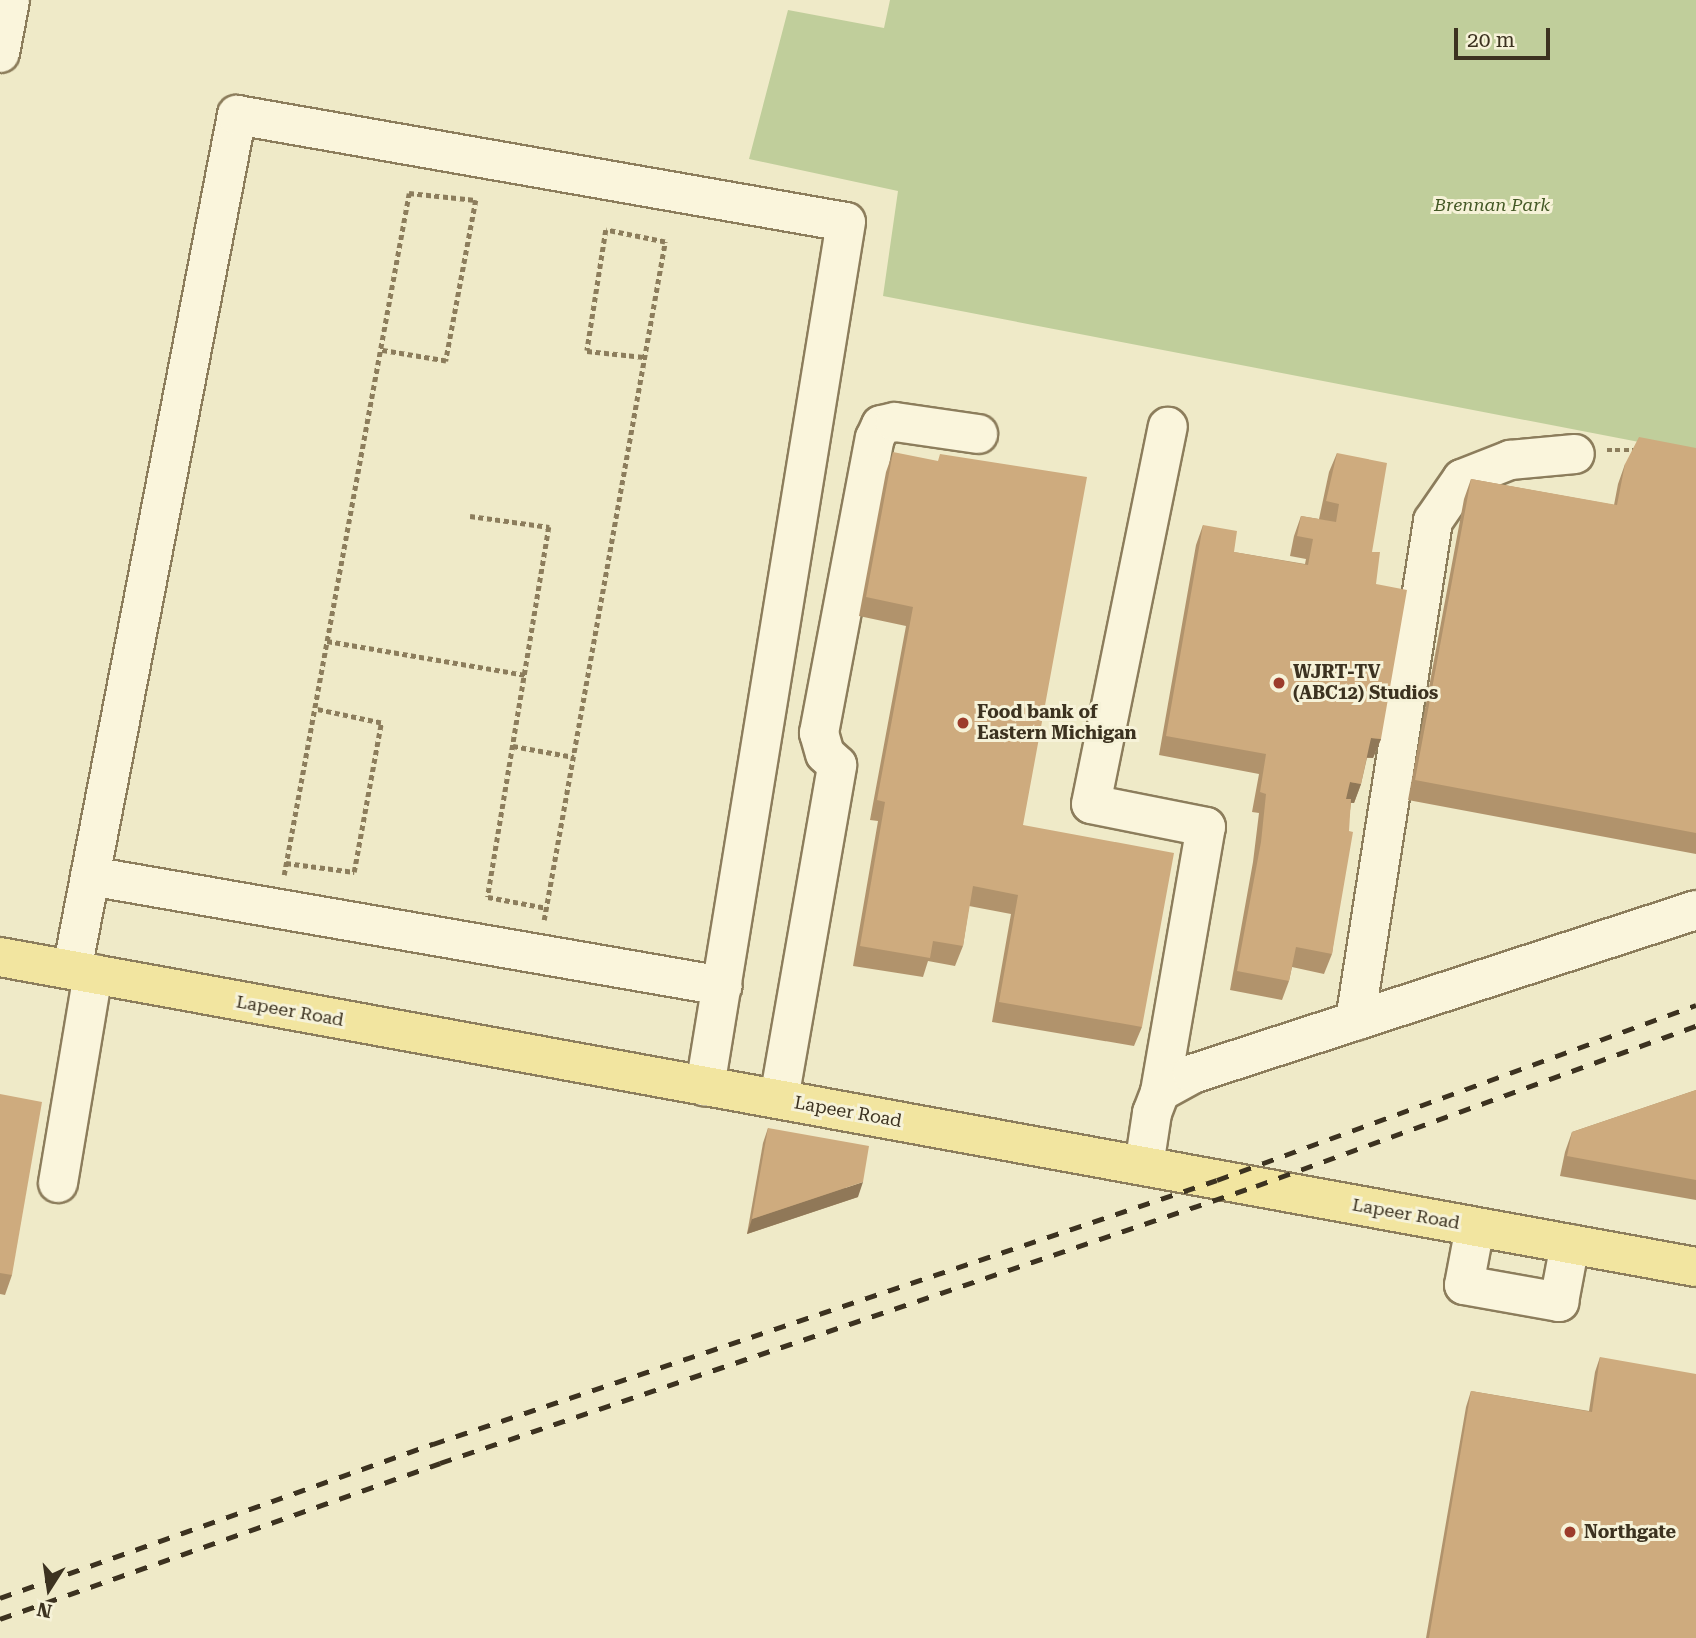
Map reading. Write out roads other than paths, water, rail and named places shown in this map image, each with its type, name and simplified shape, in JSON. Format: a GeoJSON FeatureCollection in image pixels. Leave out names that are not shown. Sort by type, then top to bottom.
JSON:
{"type":"FeatureCollection","features":[{"type":"Feature","properties":{"kind":"main road","name":"Lapeer Road"},"geometry":{"type":"LineString","coordinates":[[0,957],[1696,1267]]}},
{"type":"Feature","properties":{"kind":"street"},"geometry":{"type":"LineString","coordinates":[[0,53],[10,0]]}},
{"type":"Feature","properties":{"kind":"street"},"geometry":{"type":"LineString","coordinates":[[58,1183],[90,876],[237,115],[846,222],[705,1087]]}},
{"type":"Feature","properties":{"kind":"street"},"geometry":{"type":"LineString","coordinates":[[779,1099],[837,765],[825,754],[819,733],[875,438],[881,425],[895,422],[978,434]]}},
{"type":"Feature","properties":{"kind":"street"},"geometry":{"type":"LineString","coordinates":[[1144,1167],[1152,1113],[1160,1092],[1206,827],[1091,804],[1168,427]]}},
{"type":"Feature","properties":{"kind":"street"},"geometry":{"type":"LineString","coordinates":[[1355,1021],[1433,521],[1462,479],[1510,460],[1575,454]]}},
{"type":"Feature","properties":{"kind":"street"},"geometry":{"type":"LineString","coordinates":[[90,876],[278,911],[722,986]]}},
{"type":"Feature","properties":{"kind":"street"},"geometry":{"type":"LineString","coordinates":[[1160,1092],[1192,1074],[1696,910]]}},
{"type":"Feature","properties":{"kind":"street"},"geometry":{"type":"LineString","coordinates":[[1475,1227],[1464,1285],[1559,1302],[1570,1244]]}},
{"type":"Feature","properties":{"kind":"railway"},"geometry":{"type":"LineString","coordinates":[[0,1598],[433,1444],[1217,1180],[1696,1005]]}},
{"type":"Feature","properties":{"kind":"railway"},"geometry":{"type":"LineString","coordinates":[[0,1619],[440,1463],[1256,1186],[1696,1026]]}},
{"type":"Feature","properties":{"kind":"place","name":"WJRT-TV (ABC12) Studios"},"geometry":{"type":"Point","coordinates":[1279,683]}},
{"type":"Feature","properties":{"kind":"place","name":"Food bank of Eastern Michigan"},"geometry":{"type":"Point","coordinates":[963,723]}},
{"type":"Feature","properties":{"kind":"place","name":"Northgate"},"geometry":{"type":"Point","coordinates":[1570,1532]}},
{"type":"Feature","properties":{"kind":"park label","name":"Brennan Park"},"geometry":{"type":"Point","coordinates":[1492,205]}}]}
